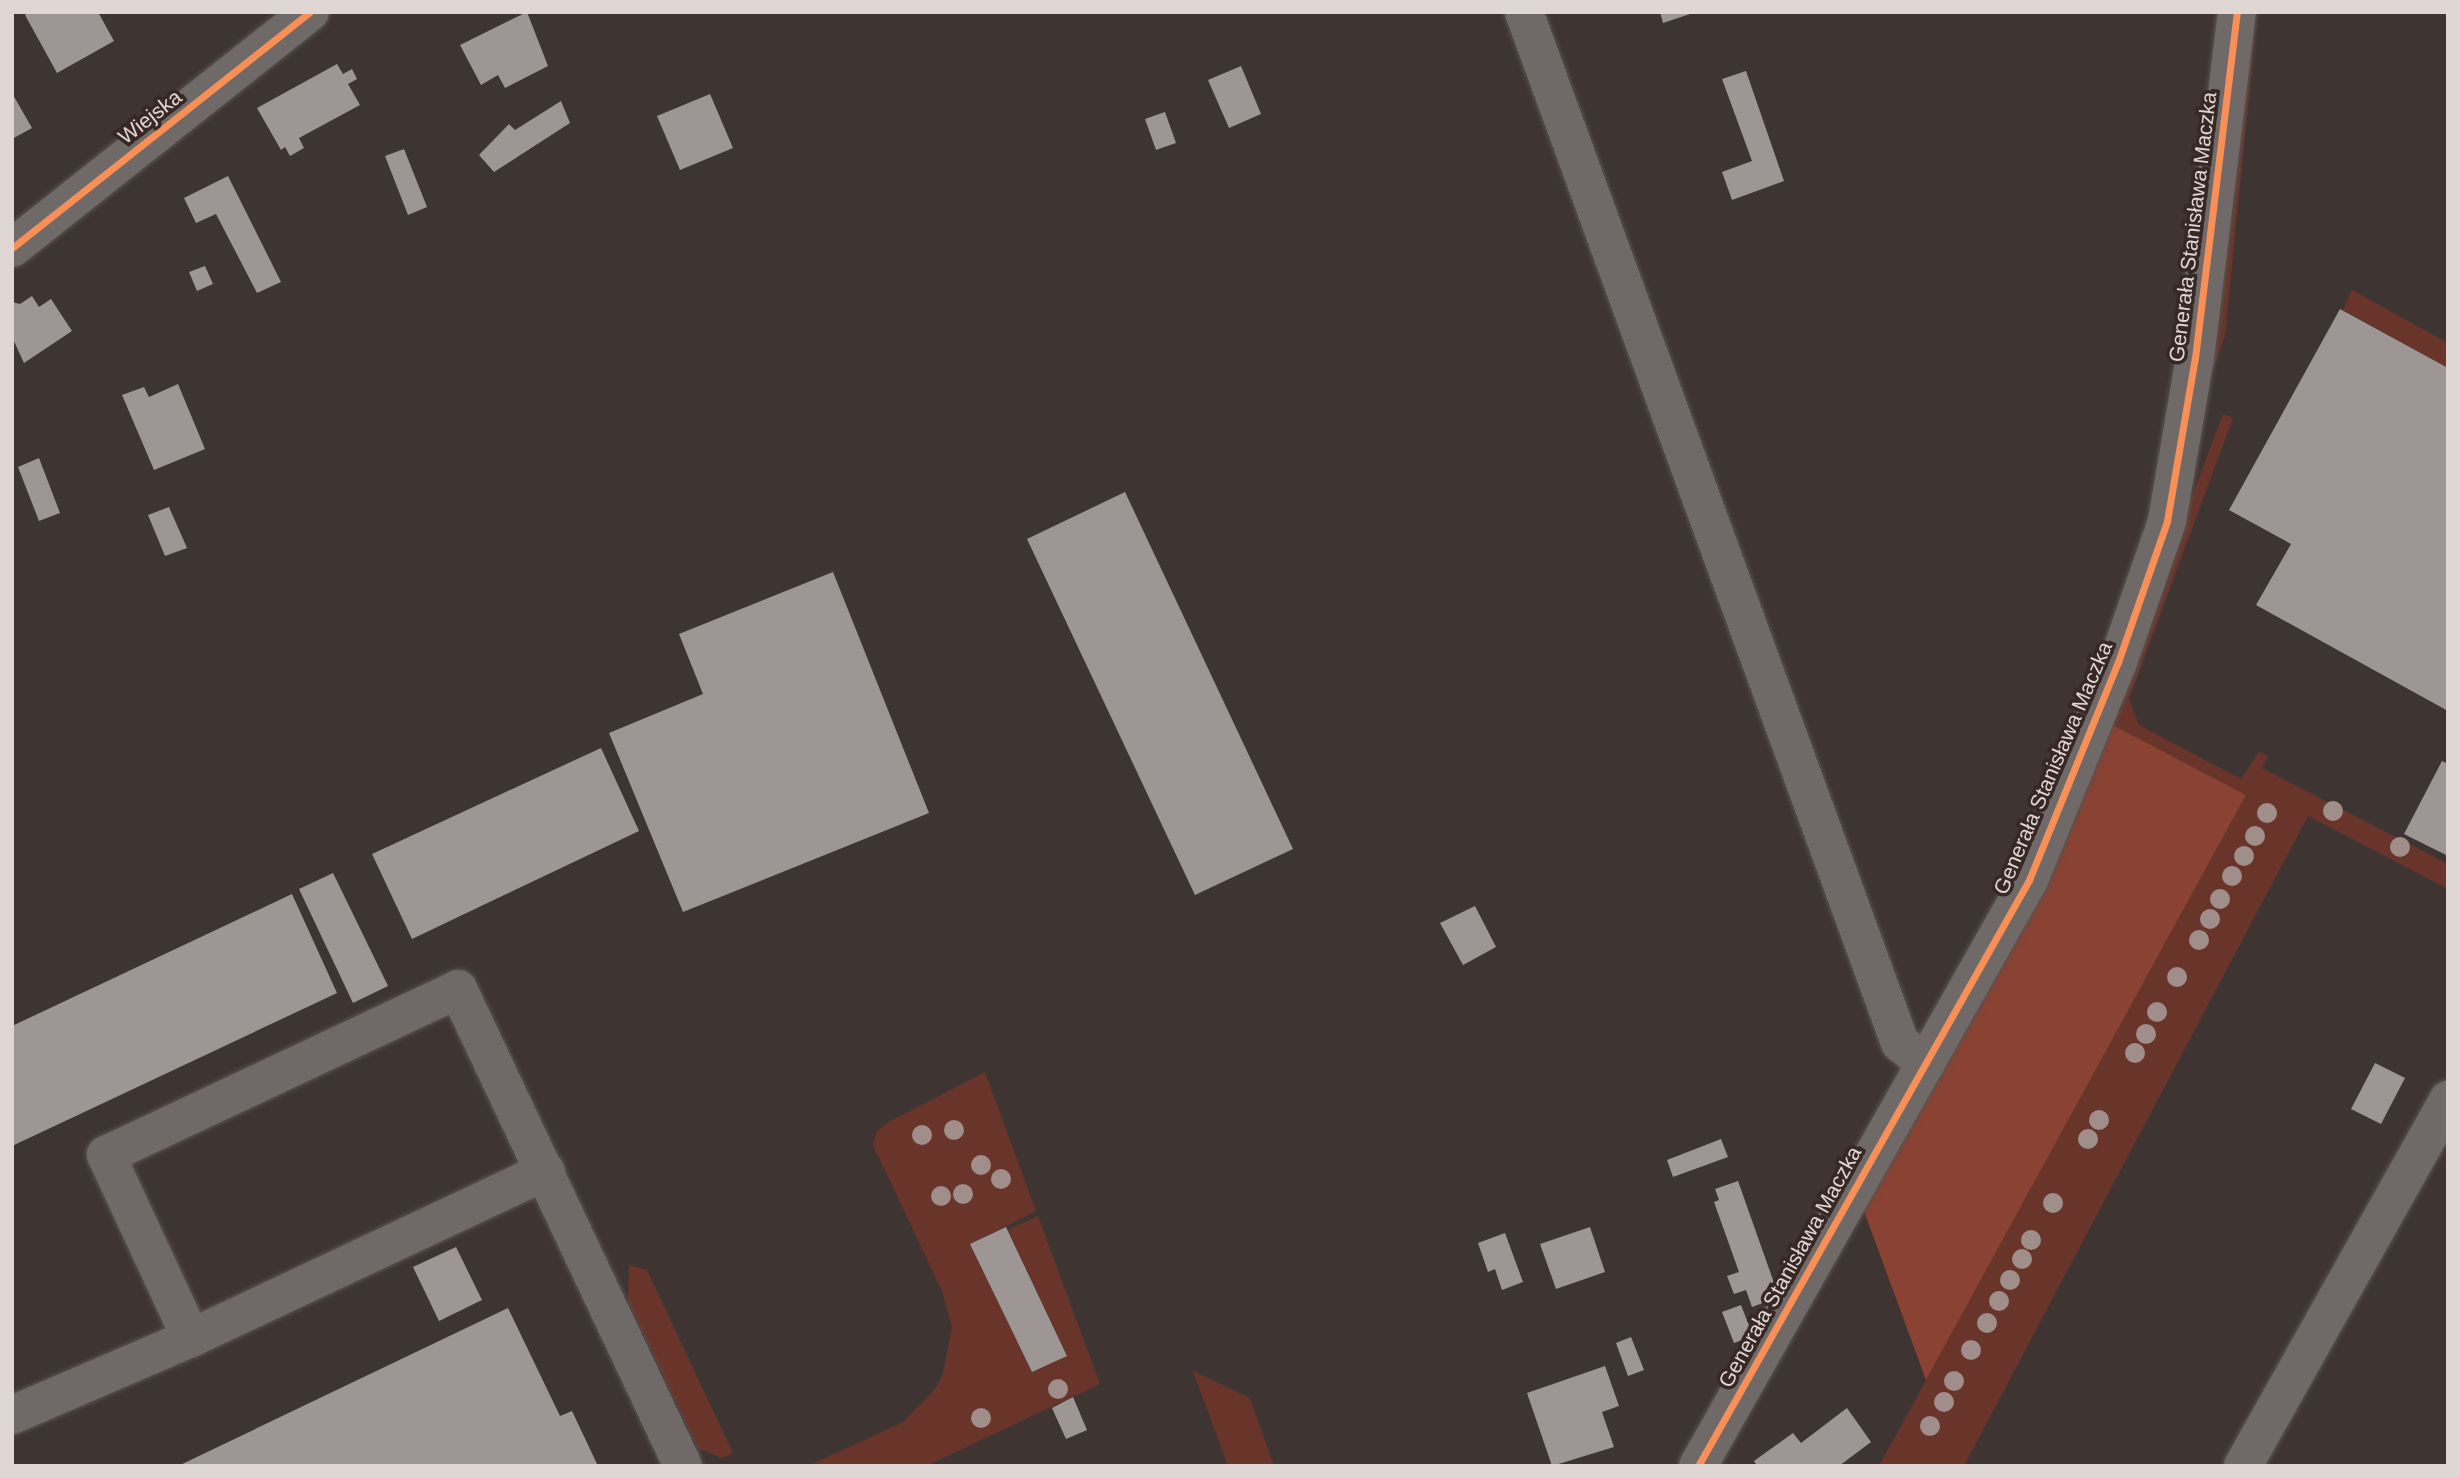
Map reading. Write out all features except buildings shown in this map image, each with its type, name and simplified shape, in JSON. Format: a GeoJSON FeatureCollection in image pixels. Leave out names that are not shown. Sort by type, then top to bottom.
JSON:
{"type":"FeatureCollection","features":[{"type":"Feature","properties":{"kind":"street","name":"Wiejska"},"geometry":{"type":"LineString","coordinates":[[12,248],[310,12]]}},
{"type":"Feature","properties":{"kind":"street"},"geometry":{"type":"LineString","coordinates":[[1524,12],[1900,1043],[1926,1063]]}},
{"type":"Feature","properties":{"kind":"street","name":"Generała Stanisława Maczka"},"geometry":{"type":"LineString","coordinates":[[1698,1466],[2029,880],[2118,662],[2167,521],[2195,358],[2237,12]]}},
{"type":"Feature","properties":{"kind":"street"},"geometry":{"type":"LineString","coordinates":[[191,1338],[106,1155],[458,989],[684,1466]]}},
{"type":"Feature","properties":{"kind":"street"},"geometry":{"type":"LineString","coordinates":[[2243,1466],[2448,1100]]}},
{"type":"Feature","properties":{"kind":"street"},"geometry":{"type":"LineString","coordinates":[[12,1415],[191,1338],[546,1171]]}},
{"type":"Feature","properties":{"kind":"shaded area"},"geometry":{"type":"Polygon","coordinates":[[[2238,25],[2255,32],[2225,336],[2210,378],[2238,25]]]}},
{"type":"Feature","properties":{"kind":"shaded area"},"geometry":{"type":"Polygon","coordinates":[[[2352,290],[2448,343],[2448,368],[2343,310],[2352,290]]]}},
{"type":"Feature","properties":{"kind":"shaded area"},"geometry":{"type":"Polygon","coordinates":[[[2223,414],[2233,418],[2129,699],[2139,725],[2241,779],[2259,752],[2268,756],[2262,768],[2448,864],[2448,889],[2308,816],[1964,1466],[1879,1466],[2246,795],[2107,722],[2223,414]]]}},
{"type":"Feature","properties":{"kind":"shaded area"},"geometry":{"type":"Polygon","coordinates":[[[2107,722],[2246,795],[1926,1380],[1861,1203],[2107,722]]]}},
{"type":"Feature","properties":{"kind":"shaded area"},"geometry":{"type":"Polygon","coordinates":[[[985,1072],[1036,1211],[971,1244],[1032,1372],[1067,1355],[1008,1230],[1038,1216],[1100,1384],[926,1466],[808,1466],[903,1422],[935,1389],[943,1373],[952,1327],[942,1291],[873,1145],[877,1131],[887,1123],[985,1072]]]}},
{"type":"Feature","properties":{"kind":"shaded area"},"geometry":{"type":"Polygon","coordinates":[[[629,1265],[647,1270],[733,1453],[722,1458],[698,1448],[628,1301],[629,1265]]]}},
{"type":"Feature","properties":{"kind":"shaded area"},"geometry":{"type":"Polygon","coordinates":[[[1193,1371],[1250,1398],[1274,1466],[1228,1466],[1193,1371]]]}},
{"type":"Feature","properties":{"kind":"cycle path"},"geometry":{"type":"LineString","coordinates":[[12,248],[310,12]]}},
{"type":"Feature","properties":{"kind":"cycle path"},"geometry":{"type":"LineString","coordinates":[[1698,1466],[2029,880],[2118,662],[2167,521],[2195,358],[2237,12]]}}]}
